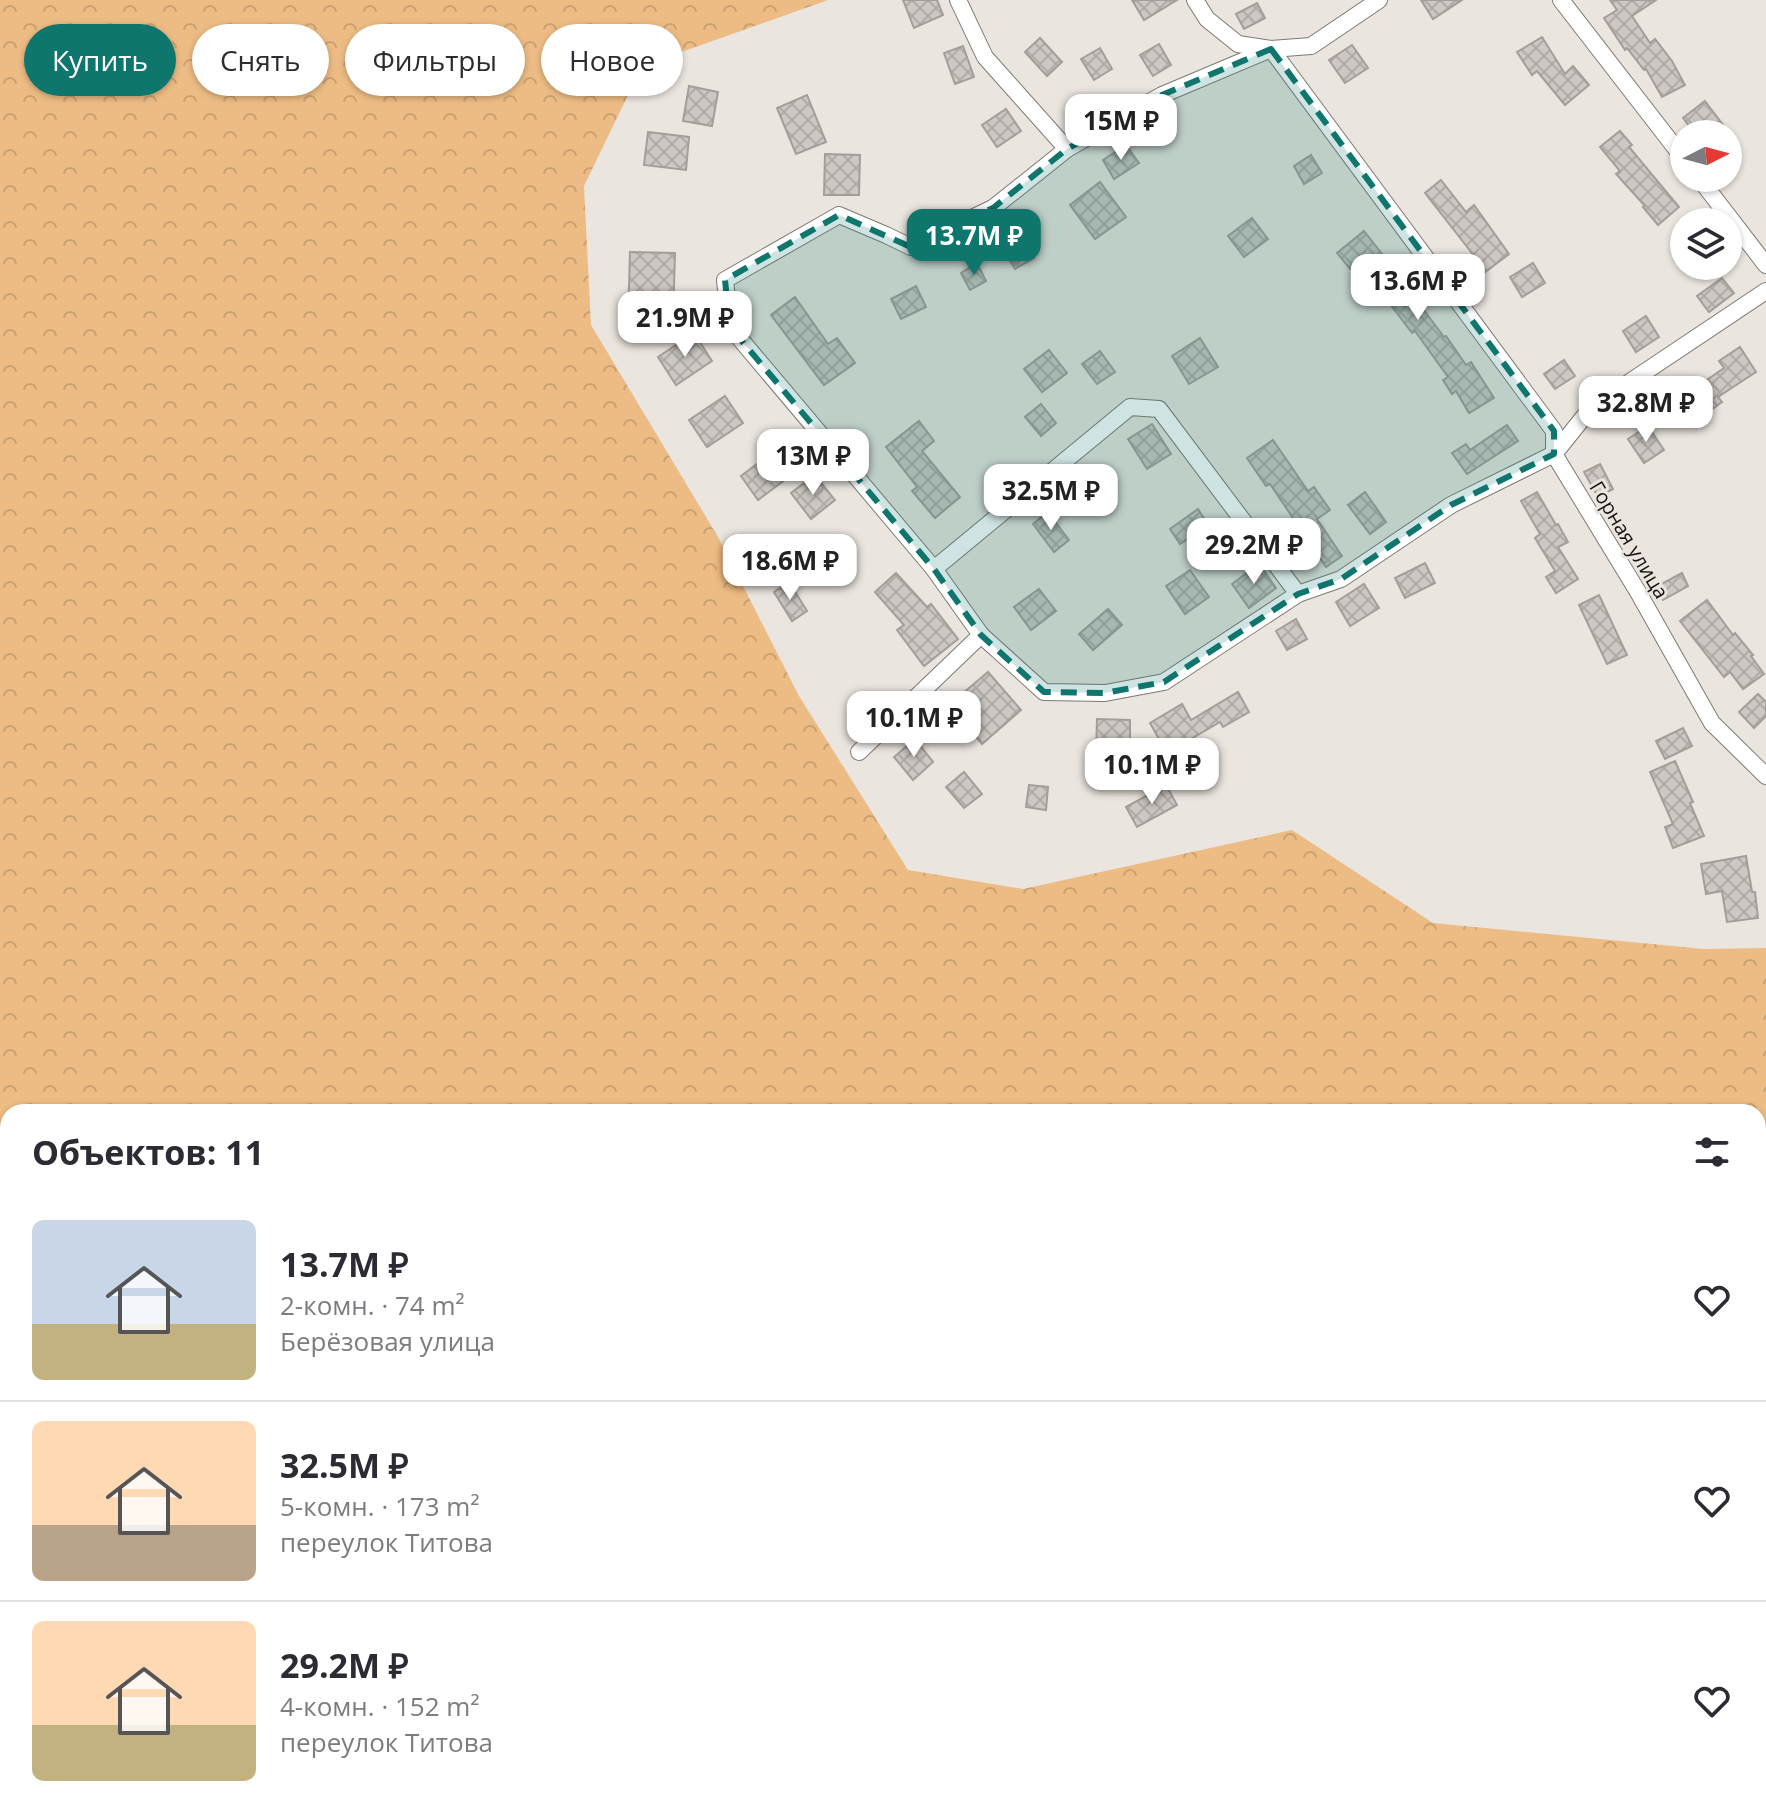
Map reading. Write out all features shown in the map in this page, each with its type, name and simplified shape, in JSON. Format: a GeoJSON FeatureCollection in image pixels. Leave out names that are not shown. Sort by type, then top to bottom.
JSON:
{"type":"FeatureCollection","features":[{"type":"Feature","properties":{"kind":"street"},"geometry":{"type":"LineString","coordinates":[[958,0],[985,57],[1067,149]]}},
{"type":"Feature","properties":{"kind":"street"},"geometry":{"type":"LineString","coordinates":[[1195,0],[1207,19],[1238,44],[1271,49],[1311,46],[1379,0]]}},
{"type":"Feature","properties":{"kind":"street"},"geometry":{"type":"LineString","coordinates":[[1561,0],[1670,141]]}},
{"type":"Feature","properties":{"kind":"street"},"geometry":{"type":"LineString","coordinates":[[1271,49],[1162,95],[1067,149],[993,208],[911,247],[839,215],[725,280],[730,327],[934,569],[981,635],[1044,692],[1105,693],[1164,682],[1298,594],[1341,579],[1451,505],[1554,454],[1591,408],[1766,291]]}},
{"type":"Feature","properties":{"kind":"street","name":"Горная улица"},"geometry":{"type":"LineString","coordinates":[[1271,49],[1554,431],[1554,454],[1638,592],[1712,723],[1766,776]]}},
{"type":"Feature","properties":{"kind":"street"},"geometry":{"type":"LineString","coordinates":[[1710,192],[1766,265]]}},
{"type":"Feature","properties":{"kind":"street"},"geometry":{"type":"LineString","coordinates":[[934,569],[1130,407],[1159,409],[1298,594]]}},
{"type":"Feature","properties":{"kind":"street"},"geometry":{"type":"LineString","coordinates":[[859,752],[981,635]]}},
{"type":"Feature","properties":{"kind":"highlighted area"},"geometry":{"type":"Polygon","coordinates":[[[1271,49],[1554,431],[1554,454],[1451,505],[1341,579],[1298,594],[1164,682],[1105,693],[1044,692],[981,635],[934,569],[730,327],[725,280],[839,215],[911,247],[993,208],[1067,149],[1162,95],[1271,49]]]}},
{"type":"Feature","properties":{"kind":"green space"},"geometry":{"type":"Polygon","coordinates":[[[0,0],[828,0],[683,51],[683,24],[541,24],[541,96],[628,96],[584,186],[591,325],[718,537],[799,696],[908,870],[1023,889],[1292,830],[1433,923],[1704,949],[1766,948],[1766,1104],[0,1104],[0,0]]]}},
{"type":"Feature","properties":{"kind":"building"},"geometry":{"type":"Polygon","coordinates":[[[903,0],[937,0],[943,15],[914,28],[903,0]]]}},
{"type":"Feature","properties":{"kind":"building"},"geometry":{"type":"Polygon","coordinates":[[[1132,0],[1177,0],[1144,20],[1132,0]]]}},
{"type":"Feature","properties":{"kind":"building"},"geometry":{"type":"Polygon","coordinates":[[[1421,0],[1462,0],[1433,19],[1421,0]]]}},
{"type":"Feature","properties":{"kind":"building"},"geometry":{"type":"Polygon","coordinates":[[[1610,0],[1656,0],[1632,16],[1650,43],[1655,39],[1672,61],[1685,85],[1662,97],[1646,69],[1627,48],[1625,50],[1604,18],[1617,10],[1610,0]]]}},
{"type":"Feature","properties":{"kind":"building"},"geometry":{"type":"Polygon","coordinates":[[[1257,3],[1265,18],[1244,29],[1236,14],[1257,3]]]}},
{"type":"Feature","properties":{"kind":"building"},"geometry":{"type":"Polygon","coordinates":[[[1542,37],[1565,74],[1573,66],[1589,85],[1565,105],[1537,71],[1532,75],[1517,52],[1542,37]]]}},
{"type":"Feature","properties":{"kind":"building"},"geometry":{"type":"Polygon","coordinates":[[[1040,38],[1062,62],[1047,76],[1025,52],[1040,38]]]}},
{"type":"Feature","properties":{"kind":"building"},"geometry":{"type":"Polygon","coordinates":[[[1159,44],[1171,65],[1153,76],[1140,55],[1159,44]]]}},
{"type":"Feature","properties":{"kind":"building"},"geometry":{"type":"Polygon","coordinates":[[[1352,45],[1368,68],[1345,83],[1329,60],[1352,45]]]}},
{"type":"Feature","properties":{"kind":"building"},"geometry":{"type":"Polygon","coordinates":[[[963,46],[974,77],[955,84],[944,53],[963,46]]]}},
{"type":"Feature","properties":{"kind":"building"},"geometry":{"type":"Polygon","coordinates":[[[1100,48],[1112,69],[1094,80],[1081,59],[1100,48]]]}},
{"type":"Feature","properties":{"kind":"building"},"geometry":{"type":"Polygon","coordinates":[[[689,86],[718,92],[712,126],[683,121],[689,86]]]}},
{"type":"Feature","properties":{"kind":"building"},"geometry":{"type":"Polygon","coordinates":[[[807,95],[826,142],[796,154],[777,108],[807,95]]]}},
{"type":"Feature","properties":{"kind":"building"},"geometry":{"type":"Polygon","coordinates":[[[1705,101],[1719,120],[1684,120],[1683,118],[1705,101]]]}},
{"type":"Feature","properties":{"kind":"building"},"geometry":{"type":"Polygon","coordinates":[[[1006,109],[1021,131],[997,147],[982,125],[1006,109]]]}},
{"type":"Feature","properties":{"kind":"building"},"geometry":{"type":"Polygon","coordinates":[[[1620,131],[1632,145],[1629,147],[1679,207],[1670,208],[1670,215],[1658,225],[1616,174],[1620,171],[1600,147],[1620,131]]]}},
{"type":"Feature","properties":{"kind":"building"},"geometry":{"type":"Polygon","coordinates":[[[648,132],[689,137],[686,170],[644,165],[648,132]]]}},
{"type":"Feature","properties":{"kind":"building"},"geometry":{"type":"Polygon","coordinates":[[[1126,145],[1139,163],[1114,179],[1103,160],[1126,145]]]}},
{"type":"Feature","properties":{"kind":"building"},"geometry":{"type":"Polygon","coordinates":[[[825,154],[860,155],[859,195],[824,195],[825,154]]]}},
{"type":"Feature","properties":{"kind":"building"},"geometry":{"type":"Polygon","coordinates":[[[1311,155],[1322,173],[1304,184],[1294,166],[1311,155]]]}},
{"type":"Feature","properties":{"kind":"building"},"geometry":{"type":"Polygon","coordinates":[[[1441,180],[1466,212],[1474,205],[1509,254],[1476,279],[1466,264],[1475,257],[1425,193],[1441,180]]]}},
{"type":"Feature","properties":{"kind":"building"},"geometry":{"type":"Polygon","coordinates":[[[1100,182],[1126,217],[1095,239],[1070,205],[1100,182]]]}},
{"type":"Feature","properties":{"kind":"building"},"geometry":{"type":"Polygon","coordinates":[[[1252,218],[1268,239],[1244,257],[1228,236],[1252,218]]]}},
{"type":"Feature","properties":{"kind":"building"},"geometry":{"type":"Polygon","coordinates":[[[1364,231],[1466,365],[1471,362],[1494,398],[1469,413],[1456,391],[1452,394],[1443,380],[1448,377],[1415,331],[1412,333],[1387,300],[1385,302],[1359,263],[1350,269],[1337,253],[1364,231]]]}},
{"type":"Feature","properties":{"kind":"building"},"geometry":{"type":"Polygon","coordinates":[[[1020,234],[1034,258],[1015,269],[1001,246],[1020,234]]]}},
{"type":"Feature","properties":{"kind":"building"},"geometry":{"type":"Polygon","coordinates":[[[630,252],[675,253],[673,322],[628,321],[630,252]]]}},
{"type":"Feature","properties":{"kind":"building"},"geometry":{"type":"Polygon","coordinates":[[[977,263],[986,281],[970,290],[961,273],[977,263]]]}},
{"type":"Feature","properties":{"kind":"building"},"geometry":{"type":"Polygon","coordinates":[[[1533,263],[1545,283],[1522,297],[1510,277],[1533,263]]]}},
{"type":"Feature","properties":{"kind":"building"},"geometry":{"type":"Polygon","coordinates":[[[1719,280],[1724,280],[1734,293],[1709,312],[1697,296],[1719,280]]]}},
{"type":"Feature","properties":{"kind":"building"},"geometry":{"type":"Polygon","coordinates":[[[916,286],[926,307],[901,319],[891,299],[916,286]]]}},
{"type":"Feature","properties":{"kind":"building"},"geometry":{"type":"Polygon","coordinates":[[[795,297],[828,344],[837,338],[855,363],[824,385],[771,315],[795,297]]]}},
{"type":"Feature","properties":{"kind":"building"},"geometry":{"type":"Polygon","coordinates":[[[1646,316],[1659,337],[1636,352],[1623,331],[1646,316]]]}},
{"type":"Feature","properties":{"kind":"building"},"geometry":{"type":"Polygon","coordinates":[[[694,333],[712,361],[676,385],[658,357],[694,333]]]}},
{"type":"Feature","properties":{"kind":"building"},"geometry":{"type":"Polygon","coordinates":[[[1200,338],[1218,367],[1189,384],[1172,356],[1200,338]]]}},
{"type":"Feature","properties":{"kind":"building"},"geometry":{"type":"Polygon","coordinates":[[[1740,347],[1756,372],[1718,397],[1722,402],[1694,422],[1678,400],[1724,368],[1719,361],[1740,347]]]}},
{"type":"Feature","properties":{"kind":"building"},"geometry":{"type":"Polygon","coordinates":[[[1049,350],[1067,373],[1042,392],[1024,369],[1049,350]]]}},
{"type":"Feature","properties":{"kind":"building"},"geometry":{"type":"Polygon","coordinates":[[[1100,351],[1115,372],[1097,384],[1082,364],[1100,351]]]}},
{"type":"Feature","properties":{"kind":"building"},"geometry":{"type":"Polygon","coordinates":[[[1564,360],[1575,376],[1555,389],[1544,374],[1564,360]]]}},
{"type":"Feature","properties":{"kind":"building"},"geometry":{"type":"Polygon","coordinates":[[[725,396],[743,423],[707,447],[689,420],[725,396]]]}},
{"type":"Feature","properties":{"kind":"building"},"geometry":{"type":"Polygon","coordinates":[[[1041,404],[1056,423],[1041,436],[1025,417],[1041,404]]]}},
{"type":"Feature","properties":{"kind":"building"},"geometry":{"type":"Polygon","coordinates":[[[919,421],[934,441],[922,451],[960,497],[935,518],[912,491],[917,487],[886,447],[919,421]]]}},
{"type":"Feature","properties":{"kind":"building"},"geometry":{"type":"Polygon","coordinates":[[[1152,424],[1171,454],[1147,469],[1128,439],[1152,424]]]}},
{"type":"Feature","properties":{"kind":"building"},"geometry":{"type":"Polygon","coordinates":[[[1507,425],[1518,441],[1467,474],[1452,453],[1466,444],[1470,450],[1507,425]]]}},
{"type":"Feature","properties":{"kind":"building"},"geometry":{"type":"Polygon","coordinates":[[[1648,426],[1664,450],[1644,463],[1628,439],[1648,426]]]}},
{"type":"Feature","properties":{"kind":"building"},"geometry":{"type":"Polygon","coordinates":[[[1273,440],[1308,491],[1314,487],[1330,510],[1317,519],[1342,556],[1326,567],[1270,484],[1266,486],[1247,458],[1273,440]]]}},
{"type":"Feature","properties":{"kind":"building"},"geometry":{"type":"Polygon","coordinates":[[[773,452],[790,476],[758,500],[741,476],[773,452]]]}},
{"type":"Feature","properties":{"kind":"building"},"geometry":{"type":"Polygon","coordinates":[[[1600,464],[1613,489],[1598,497],[1584,472],[1600,464]]]}},
{"type":"Feature","properties":{"kind":"building"},"geometry":{"type":"Polygon","coordinates":[[[1105,465],[1116,484],[1090,499],[1078,480],[1105,465]]]}},
{"type":"Feature","properties":{"kind":"building"},"geometry":{"type":"Polygon","coordinates":[[[815,475],[835,500],[811,519],[791,493],[815,475]]]}},
{"type":"Feature","properties":{"kind":"building"},"geometry":{"type":"Polygon","coordinates":[[[1365,492],[1386,522],[1370,534],[1348,505],[1365,492]]]}},
{"type":"Feature","properties":{"kind":"building"},"geometry":{"type":"Polygon","coordinates":[[[1537,492],[1568,542],[1558,547],[1578,579],[1556,593],[1546,577],[1555,571],[1535,538],[1540,534],[1521,501],[1537,492]]]}},
{"type":"Feature","properties":{"kind":"building"},"geometry":{"type":"Polygon","coordinates":[[[1198,509],[1208,525],[1180,544],[1170,529],[1198,509]]]}},
{"type":"Feature","properties":{"kind":"building"},"geometry":{"type":"Polygon","coordinates":[[[1048,512],[1069,540],[1054,552],[1033,524],[1048,512]]]}},
{"type":"Feature","properties":{"kind":"building"},"geometry":{"type":"Polygon","coordinates":[[[1425,563],[1435,583],[1405,598],[1395,578],[1425,563]]]}},
{"type":"Feature","properties":{"kind":"building"},"geometry":{"type":"Polygon","coordinates":[[[1259,564],[1276,588],[1249,608],[1232,584],[1259,564]]]}},
{"type":"Feature","properties":{"kind":"building"},"geometry":{"type":"Polygon","coordinates":[[[1190,570],[1209,597],[1185,614],[1166,586],[1190,570]]]}},
{"type":"Feature","properties":{"kind":"building"},"geometry":{"type":"Polygon","coordinates":[[[896,573],[927,607],[931,604],[958,639],[924,666],[897,630],[904,625],[875,592],[896,573]]]}},
{"type":"Feature","properties":{"kind":"building"},"geometry":{"type":"Polygon","coordinates":[[[1682,573],[1688,586],[1663,600],[1656,587],[1682,573]]]}},
{"type":"Feature","properties":{"kind":"building"},"geometry":{"type":"Polygon","coordinates":[[[789,582],[807,611],[792,621],[774,592],[789,582]]]}},
{"type":"Feature","properties":{"kind":"building"},"geometry":{"type":"Polygon","coordinates":[[[1364,584],[1379,608],[1350,626],[1336,602],[1364,584]]]}},
{"type":"Feature","properties":{"kind":"building"},"geometry":{"type":"Polygon","coordinates":[[[1039,589],[1056,611],[1031,630],[1014,607],[1039,589]]]}},
{"type":"Feature","properties":{"kind":"building"},"geometry":{"type":"Polygon","coordinates":[[[1599,595],[1627,655],[1607,664],[1579,605],[1599,595]]]}},
{"type":"Feature","properties":{"kind":"building"},"geometry":{"type":"Polygon","coordinates":[[[1707,600],[1733,635],[1735,633],[1753,655],[1764,674],[1743,689],[1730,672],[1724,677],[1680,621],[1707,600]]]}},
{"type":"Feature","properties":{"kind":"building"},"geometry":{"type":"Polygon","coordinates":[[[1108,609],[1122,625],[1093,650],[1079,634],[1108,609]]]}},
{"type":"Feature","properties":{"kind":"building"},"geometry":{"type":"Polygon","coordinates":[[[1296,619],[1307,639],[1287,650],[1276,631],[1296,619]]]}},
{"type":"Feature","properties":{"kind":"building"},"geometry":{"type":"Polygon","coordinates":[[[988,672],[1021,710],[982,744],[949,705],[988,672]]]}},
{"type":"Feature","properties":{"kind":"building"},"geometry":{"type":"Polygon","coordinates":[[[1238,692],[1249,712],[1223,727],[1220,722],[1167,753],[1150,723],[1182,704],[1191,720],[1238,692]]]}},
{"type":"Feature","properties":{"kind":"building"},"geometry":{"type":"Polygon","coordinates":[[[1758,694],[1766,702],[1766,716],[1754,728],[1739,712],[1758,694]]]}},
{"type":"Feature","properties":{"kind":"building"},"geometry":{"type":"Polygon","coordinates":[[[1097,719],[1130,720],[1130,754],[1096,753],[1097,719]]]}},
{"type":"Feature","properties":{"kind":"building"},"geometry":{"type":"Polygon","coordinates":[[[1683,728],[1692,746],[1665,759],[1656,741],[1683,728]]]}},
{"type":"Feature","properties":{"kind":"building"},"geometry":{"type":"Polygon","coordinates":[[[915,739],[933,762],[913,780],[894,757],[915,739]]]}},
{"type":"Feature","properties":{"kind":"building"},"geometry":{"type":"Polygon","coordinates":[[[1675,761],[1704,836],[1673,848],[1665,827],[1673,824],[1650,772],[1675,761]]]}},
{"type":"Feature","properties":{"kind":"building"},"geometry":{"type":"Polygon","coordinates":[[[964,772],[982,794],[964,808],[946,787],[964,772]]]}},
{"type":"Feature","properties":{"kind":"building"},"geometry":{"type":"Polygon","coordinates":[[[1029,785],[1048,787],[1046,810],[1026,807],[1029,785]]]}},
{"type":"Feature","properties":{"kind":"building"},"geometry":{"type":"Polygon","coordinates":[[[1166,785],[1177,805],[1137,827],[1126,807],[1166,785]]]}},
{"type":"Feature","properties":{"kind":"building"},"geometry":{"type":"Polygon","coordinates":[[[1746,856],[1758,918],[1727,922],[1722,891],[1706,894],[1701,864],[1746,856]]]}}]}
